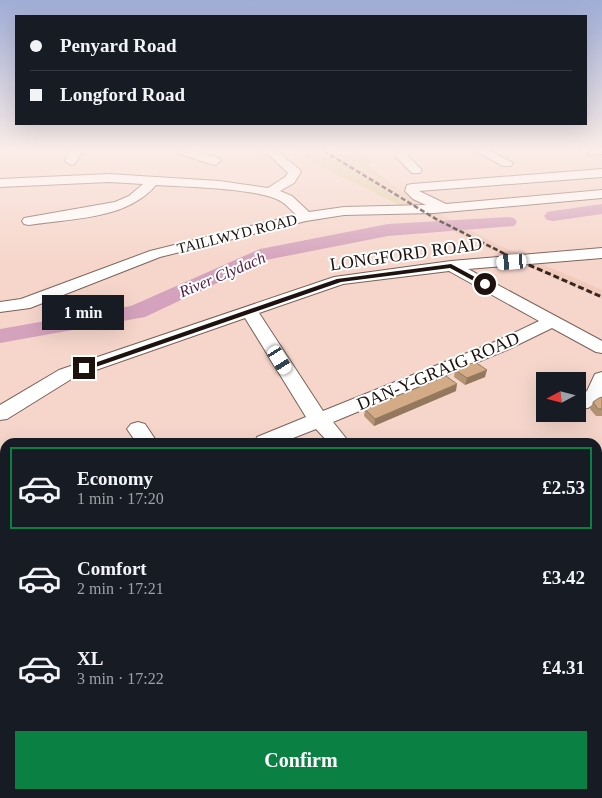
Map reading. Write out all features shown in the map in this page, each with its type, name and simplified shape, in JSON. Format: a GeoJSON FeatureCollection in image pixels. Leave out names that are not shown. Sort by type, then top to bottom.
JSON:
{"type":"FeatureCollection","features":[{"type":"Feature","properties":{"kind":"street"},"geometry":{"type":"LineString","coordinates":[[29,221],[100,209],[128,202],[142,194],[147,188]]}},
{"type":"Feature","properties":{"kind":"street"},"geometry":{"type":"LineString","coordinates":[[230,188],[270,192],[287,198],[306,217]]}},
{"type":"Feature","properties":{"kind":"street"},"geometry":{"type":"LineString","coordinates":[[270,192],[276,188]]}},
{"type":"Feature","properties":{"kind":"street"},"geometry":{"type":"LineString","coordinates":[[412,188],[411,191],[419,198],[447,208]]}},
{"type":"Feature","properties":{"kind":"street","name":"TAILLWYD ROAD"},"geometry":{"type":"LineString","coordinates":[[0,307],[24,304],[155,254],[306,217],[365,209],[447,208],[602,194]]}},
{"type":"Feature","properties":{"kind":"street","name":"LONGFORD ROAD"},"geometry":{"type":"LineString","coordinates":[[0,414],[66,374],[340,280],[451,266],[602,253]]}},
{"type":"Feature","properties":{"kind":"street"},"geometry":{"type":"LineString","coordinates":[[451,266],[602,348]]}},
{"type":"Feature","properties":{"kind":"street"},"geometry":{"type":"LineString","coordinates":[[249,311],[310,409],[336,438]]}},
{"type":"Feature","properties":{"kind":"street","name":"DAN-Y-GRAIG ROAD"},"geometry":{"type":"LineString","coordinates":[[275,438],[503,345],[553,321]]}},
{"type":"Feature","properties":{"kind":"street"},"geometry":{"type":"LineString","coordinates":[[586,401],[596,394],[602,378]]}},
{"type":"Feature","properties":{"kind":"shaded area"},"geometry":{"type":"Polygon","coordinates":[[[365,188],[381,188],[409,206],[401,206],[365,188]]]}},
{"type":"Feature","properties":{"kind":"shaded area"},"geometry":{"type":"Polygon","coordinates":[[[380,188],[395,188],[496,244],[602,290],[602,299],[506,257],[453,231],[380,188]]]}},
{"type":"Feature","properties":{"kind":"shaded area"},"geometry":{"type":"Polygon","coordinates":[[[395,188],[430,207],[425,207],[395,188]]]}},
{"type":"Feature","properties":{"kind":"building"},"geometry":{"type":"Polygon","coordinates":[[[475,362],[487,370],[467,378],[455,370],[475,362]]]}},
{"type":"Feature","properties":{"kind":"building"},"geometry":{"type":"Polygon","coordinates":[[[446,376],[457,384],[375,419],[365,409],[446,376]]]}},
{"type":"Feature","properties":{"kind":"building"},"geometry":{"type":"Polygon","coordinates":[[[602,397],[602,409],[598,409],[593,402],[602,397]]]}},
{"type":"Feature","properties":{"kind":"waterway","name":"River Clydach"},"geometry":{"type":"LineString","coordinates":[[553,216],[602,209]]}},
{"type":"Feature","properties":{"kind":"waterway","name":"River Clydach"},"geometry":{"type":"LineString","coordinates":[[0,336],[137,312],[260,255],[388,230],[508,222]]}},
{"type":"Feature","properties":{"kind":"railway"},"geometry":{"type":"LineString","coordinates":[[385,188],[436,219],[507,255]]}},
{"type":"Feature","properties":{"kind":"railway"},"geometry":{"type":"LineString","coordinates":[[504,254],[602,297]]}},
{"type":"Feature","properties":{"kind":"route"},"geometry":{"type":"LineString","coordinates":[[84,368],[340,280],[451,266],[485,284]]}}]}
